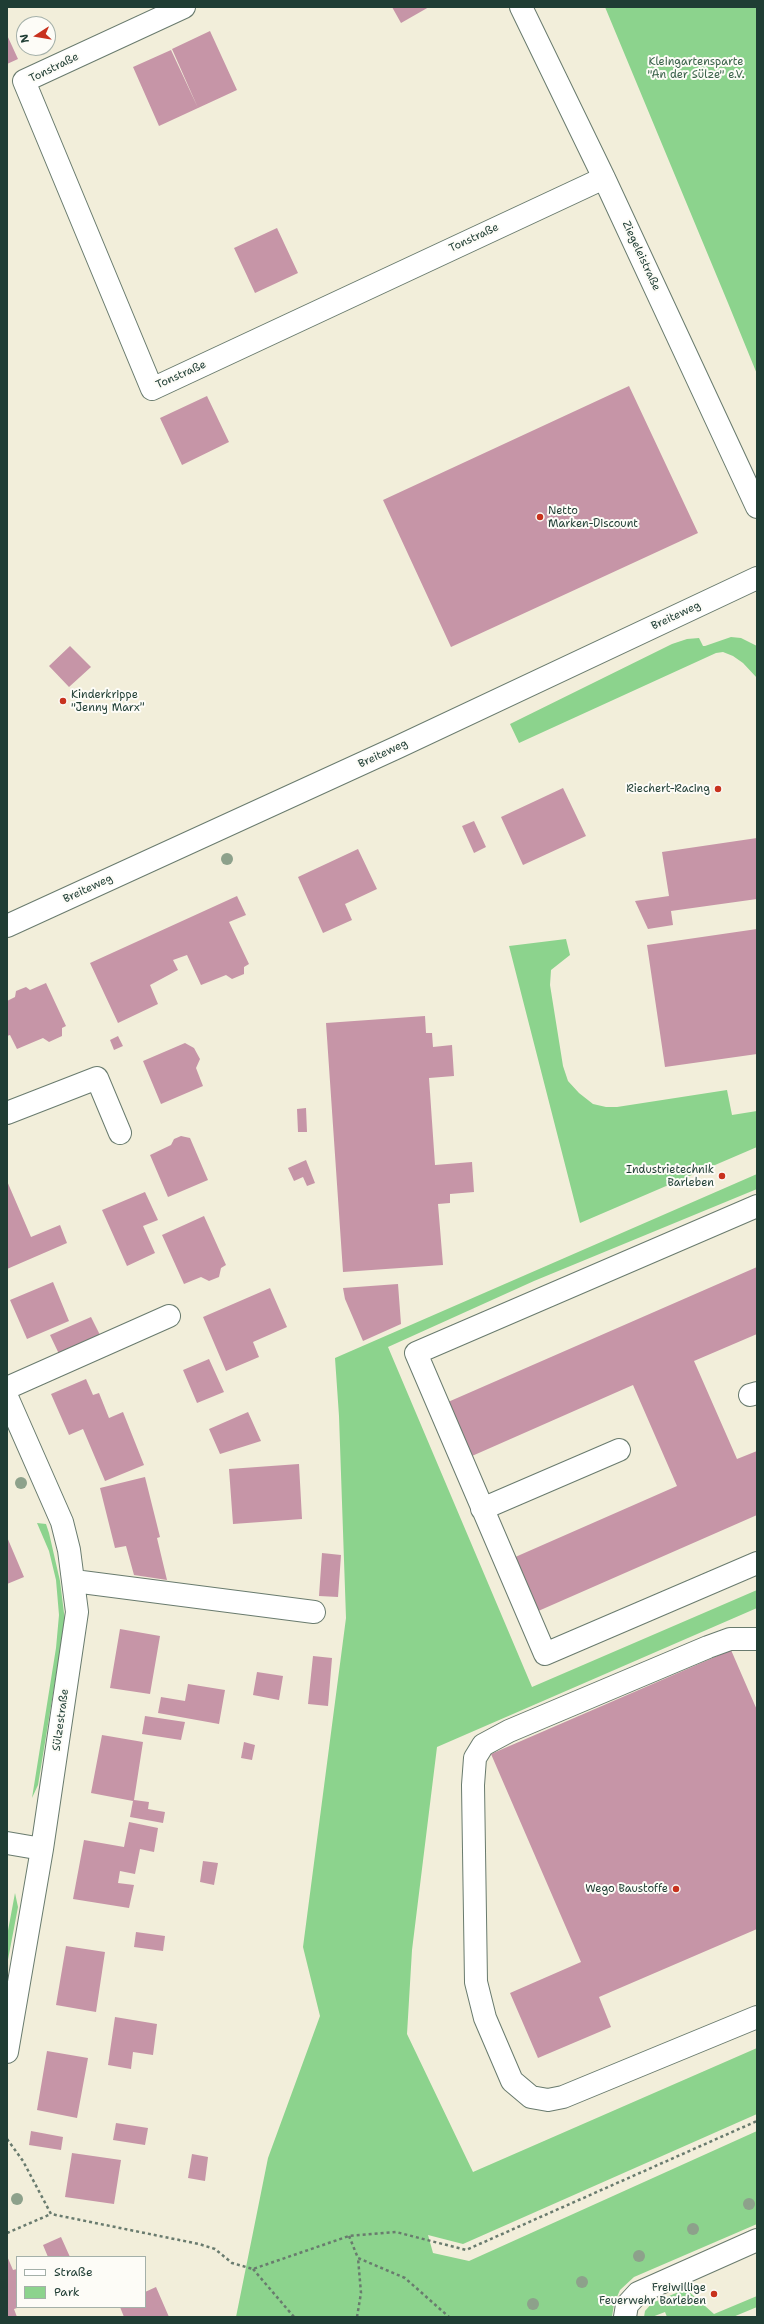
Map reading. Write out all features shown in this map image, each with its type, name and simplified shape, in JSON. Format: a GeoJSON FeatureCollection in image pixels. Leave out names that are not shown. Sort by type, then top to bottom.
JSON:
{"type":"FeatureCollection","features":[{"type":"Feature","properties":{"kind":"street","name":"Tonstraße"},"geometry":{"type":"LineString","coordinates":[[184,7],[24,81],[152,389],[604,178]]}},
{"type":"Feature","properties":{"kind":"street","name":"Ziegeleistraße"},"geometry":{"type":"LineString","coordinates":[[521,7],[604,178],[757,507]]}},
{"type":"Feature","properties":{"kind":"street","name":"Breiteweg"},"geometry":{"type":"LineString","coordinates":[[7,926],[391,750],[757,578]]}},
{"type":"Feature","properties":{"kind":"street"},"geometry":{"type":"LineString","coordinates":[[7,1113],[97,1078],[120,1133]]}},
{"type":"Feature","properties":{"kind":"street"},"geometry":{"type":"LineString","coordinates":[[757,1206],[416,1353],[545,1654],[757,1563]]}},
{"type":"Feature","properties":{"kind":"street"},"geometry":{"type":"LineString","coordinates":[[7,1388],[169,1316]]}},
{"type":"Feature","properties":{"kind":"street","name":"Sülzestraße"},"geometry":{"type":"LineString","coordinates":[[7,1397],[62,1522],[74,1581],[77,1612],[42,1849],[7,2052]]}},
{"type":"Feature","properties":{"kind":"street"},"geometry":{"type":"LineString","coordinates":[[482,1509],[619,1450]]}},
{"type":"Feature","properties":{"kind":"street"},"geometry":{"type":"LineString","coordinates":[[74,1581],[314,1612]]}},
{"type":"Feature","properties":{"kind":"street"},"geometry":{"type":"LineString","coordinates":[[757,1639],[730,1639],[713,1645],[509,1731],[483,1745],[475,1758],[473,1793],[476,1982],[484,2018],[512,2081],[531,2097],[548,2100],[563,2097],[757,2017]]}},
{"type":"Feature","properties":{"kind":"street"},"geometry":{"type":"LineString","coordinates":[[7,1843],[42,1849]]}},
{"type":"Feature","properties":{"kind":"street"},"geometry":{"type":"LineString","coordinates":[[625,2317],[627,2305],[638,2292],[757,2240]]}},
{"type":"Feature","properties":{"kind":"path"},"geometry":{"type":"LineString","coordinates":[[253,2269],[348,2236],[396,2232],[466,2250],[757,2121]]}},
{"type":"Feature","properties":{"kind":"path"},"geometry":{"type":"LineString","coordinates":[[7,2139],[23,2161],[51,2214]]}},
{"type":"Feature","properties":{"kind":"path"},"geometry":{"type":"LineString","coordinates":[[7,2233],[51,2214],[215,2249],[232,2263],[253,2269],[294,2317]]}},
{"type":"Feature","properties":{"kind":"path"},"geometry":{"type":"LineString","coordinates":[[348,2236],[358,2258],[361,2293],[357,2317]]}},
{"type":"Feature","properties":{"kind":"path"},"geometry":{"type":"LineString","coordinates":[[358,2258],[405,2278],[449,2317]]}},
{"type":"Feature","properties":{"kind":"green space","name":"Kleingartensparte \"An der Sülze\" e.V."},"geometry":{"type":"Polygon","coordinates":[[[605,7],[757,7],[757,374],[728,303],[605,7]]]}},
{"type":"Feature","properties":{"kind":"green space"},"geometry":{"type":"Polygon","coordinates":[[[731,637],[741,638],[757,646],[757,678],[743,663],[733,656],[723,652],[716,653],[519,743],[510,724],[672,644],[687,639],[699,638],[703,646],[705,646],[731,637]]]}},
{"type":"Feature","properties":{"kind":"green space"},"geometry":{"type":"Polygon","coordinates":[[[566,939],[570,955],[551,970],[550,985],[563,1066],[568,1081],[579,1093],[593,1104],[606,1107],[617,1107],[727,1090],[732,1115],[757,1111],[757,1147],[580,1223],[509,946],[566,939]]]}},
{"type":"Feature","properties":{"kind":"green space"},"geometry":{"type":"Polygon","coordinates":[[[757,1174],[757,1189],[534,1281],[388,1347],[532,1687],[757,1590],[757,1608],[437,1747],[412,1950],[407,2034],[473,2172],[757,2048],[757,2114],[463,2244],[428,2235],[433,2253],[469,2261],[757,2131],[757,2224],[634,2277],[620,2290],[614,2304],[612,2317],[236,2317],[268,2158],[320,2016],[303,1947],[346,1618],[339,1416],[335,1358],[757,1174]]]}},
{"type":"Feature","properties":{"kind":"green space"},"geometry":{"type":"Polygon","coordinates":[[[37,1523],[46,1524],[49,1533],[60,1581],[65,1621],[38,1785],[32,1798],[56,1648],[59,1615],[56,1580],[49,1551],[37,1523]]]}},
{"type":"Feature","properties":{"kind":"green space"},"geometry":{"type":"Polygon","coordinates":[[[15,1893],[18,1907],[7,1965],[7,1936],[15,1893]]]}},
{"type":"Feature","properties":{"kind":"green space"},"geometry":{"type":"Polygon","coordinates":[[[686,2289],[714,2314],[757,2296],[757,2307],[733,2317],[667,2317],[665,2312],[652,2317],[644,2317],[645,2311],[652,2303],[686,2289]]]}},
{"type":"Feature","properties":{"kind":"building"},"geometry":{"type":"Polygon","coordinates":[[[392,7],[429,7],[401,23],[392,7]]]}},
{"type":"Feature","properties":{"kind":"building"},"geometry":{"type":"Polygon","coordinates":[[[210,31],[237,90],[198,108],[172,49],[210,31]]]}},
{"type":"Feature","properties":{"kind":"building"},"geometry":{"type":"Polygon","coordinates":[[[7,35],[18,59],[7,64],[7,35]]]}},
{"type":"Feature","properties":{"kind":"building"},"geometry":{"type":"Polygon","coordinates":[[[171,50],[198,108],[159,126],[133,67],[171,50]]]}},
{"type":"Feature","properties":{"kind":"building"},"geometry":{"type":"Polygon","coordinates":[[[277,228],[298,273],[255,293],[234,248],[277,228]]]}},
{"type":"Feature","properties":{"kind":"building","name":"Netto Marken-Discount"},"geometry":{"type":"Polygon","coordinates":[[[629,386],[698,533],[451,647],[383,500],[629,386]]]}},
{"type":"Feature","properties":{"kind":"building"},"geometry":{"type":"Polygon","coordinates":[[[207,396],[229,442],[182,465],[160,418],[207,396]]]}},
{"type":"Feature","properties":{"kind":"building"},"geometry":{"type":"Polygon","coordinates":[[[70,646],[91,667],[69,687],[49,666],[70,646]]]}},
{"type":"Feature","properties":{"kind":"building"},"geometry":{"type":"Polygon","coordinates":[[[563,788],[586,836],[523,865],[501,817],[563,788]]]}},
{"type":"Feature","properties":{"kind":"building"},"geometry":{"type":"Polygon","coordinates":[[[474,821],[486,847],[474,853],[462,826],[474,821]]]}},
{"type":"Feature","properties":{"kind":"building"},"geometry":{"type":"Polygon","coordinates":[[[757,838],[757,899],[671,911],[673,925],[648,929],[635,901],[669,896],[662,852],[757,838]]]}},
{"type":"Feature","properties":{"kind":"building"},"geometry":{"type":"Polygon","coordinates":[[[358,849],[377,889],[345,904],[352,920],[323,933],[298,877],[358,849]]]}},
{"type":"Feature","properties":{"kind":"building"},"geometry":{"type":"Polygon","coordinates":[[[237,896],[246,915],[229,922],[249,964],[244,967],[244,974],[232,979],[226,975],[201,985],[187,955],[173,960],[178,970],[150,985],[158,1004],[118,1023],[90,963],[237,896]]]}},
{"type":"Feature","properties":{"kind":"building"},"geometry":{"type":"Polygon","coordinates":[[[757,929],[757,1054],[665,1067],[647,945],[757,929]]]}},
{"type":"Feature","properties":{"kind":"building"},"geometry":{"type":"Polygon","coordinates":[[[46,983],[66,1026],[62,1028],[62,1036],[49,1042],[43,1038],[17,1049],[10,1035],[7,1036],[7,1001],[15,997],[16,991],[26,987],[30,990],[46,983]]]}},
{"type":"Feature","properties":{"kind":"building"},"geometry":{"type":"Polygon","coordinates":[[[425,1016],[426,1033],[432,1033],[433,1047],[452,1045],[454,1076],[429,1078],[435,1165],[472,1162],[474,1192],[450,1194],[450,1203],[438,1204],[443,1265],[343,1272],[326,1023],[425,1016]]]}},
{"type":"Feature","properties":{"kind":"building"},"geometry":{"type":"Polygon","coordinates":[[[118,1036],[123,1046],[114,1050],[110,1040],[118,1036]]]}},
{"type":"Feature","properties":{"kind":"building"},"geometry":{"type":"Polygon","coordinates":[[[185,1043],[194,1048],[200,1059],[196,1068],[203,1086],[161,1104],[143,1061],[185,1043]]]}},
{"type":"Feature","properties":{"kind":"building"},"geometry":{"type":"Polygon","coordinates":[[[306,1108],[307,1132],[298,1132],[297,1109],[306,1108]]]}},
{"type":"Feature","properties":{"kind":"building"},"geometry":{"type":"Polygon","coordinates":[[[181,1136],[190,1138],[208,1180],[168,1197],[150,1155],[171,1145],[174,1139],[181,1136]]]}},
{"type":"Feature","properties":{"kind":"building"},"geometry":{"type":"Polygon","coordinates":[[[306,1160],[315,1183],[307,1186],[303,1177],[294,1181],[288,1168],[306,1160]]]}},
{"type":"Feature","properties":{"kind":"building"},"geometry":{"type":"Polygon","coordinates":[[[7,1181],[31,1237],[60,1225],[67,1243],[7,1269],[7,1181]]]}},
{"type":"Feature","properties":{"kind":"building"},"geometry":{"type":"Polygon","coordinates":[[[145,1192],[158,1220],[143,1226],[155,1253],[127,1266],[102,1210],[145,1192]]]}},
{"type":"Feature","properties":{"kind":"building"},"geometry":{"type":"Polygon","coordinates":[[[204,1216],[226,1265],[221,1268],[219,1277],[209,1281],[201,1277],[184,1284],[162,1235],[204,1216]]]}},
{"type":"Feature","properties":{"kind":"building"},"geometry":{"type":"Polygon","coordinates":[[[757,1267],[757,1334],[694,1361],[737,1459],[757,1451],[757,1515],[536,1612],[513,1558],[677,1486],[633,1385],[472,1456],[448,1402],[757,1267]]]}},
{"type":"Feature","properties":{"kind":"building"},"geometry":{"type":"Polygon","coordinates":[[[53,1282],[69,1321],[27,1339],[10,1300],[53,1282]]]}},
{"type":"Feature","properties":{"kind":"building"},"geometry":{"type":"Polygon","coordinates":[[[398,1284],[401,1324],[363,1341],[345,1299],[343,1288],[398,1284]]]}},
{"type":"Feature","properties":{"kind":"building"},"geometry":{"type":"Polygon","coordinates":[[[270,1288],[287,1327],[253,1342],[259,1357],[226,1371],[203,1317],[270,1288]]]}},
{"type":"Feature","properties":{"kind":"building"},"geometry":{"type":"Polygon","coordinates":[[[91,1317],[100,1335],[59,1354],[50,1335],[91,1317]]]}},
{"type":"Feature","properties":{"kind":"building"},"geometry":{"type":"Polygon","coordinates":[[[209,1359],[224,1392],[197,1403],[183,1370],[209,1359]]]}},
{"type":"Feature","properties":{"kind":"building"},"geometry":{"type":"Polygon","coordinates":[[[86,1379],[93,1395],[99,1393],[109,1418],[123,1412],[144,1465],[105,1481],[83,1429],[69,1435],[51,1394],[86,1379]]]}},
{"type":"Feature","properties":{"kind":"building"},"geometry":{"type":"Polygon","coordinates":[[[248,1412],[261,1441],[220,1454],[209,1429],[248,1412]]]}},
{"type":"Feature","properties":{"kind":"building"},"geometry":{"type":"Polygon","coordinates":[[[299,1464],[302,1519],[233,1524],[229,1469],[299,1464]]]}},
{"type":"Feature","properties":{"kind":"building"},"geometry":{"type":"Polygon","coordinates":[[[145,1477],[160,1537],[157,1538],[167,1580],[134,1575],[126,1546],[115,1548],[100,1488],[145,1477]]]}},
{"type":"Feature","properties":{"kind":"building"},"geometry":{"type":"Polygon","coordinates":[[[7,1537],[24,1577],[7,1584],[7,1537]]]}},
{"type":"Feature","properties":{"kind":"building"},"geometry":{"type":"Polygon","coordinates":[[[322,1553],[341,1555],[338,1597],[319,1596],[322,1553]]]}},
{"type":"Feature","properties":{"kind":"building"},"geometry":{"type":"Polygon","coordinates":[[[120,1629],[160,1636],[150,1694],[110,1688],[120,1629]]]}},
{"type":"Feature","properties":{"kind":"building"},"geometry":{"type":"Polygon","coordinates":[[[731,1650],[757,1710],[757,1929],[599,1997],[611,2027],[538,2058],[510,1993],[581,1962],[491,1754],[731,1650]]]}},
{"type":"Feature","properties":{"kind":"building"},"geometry":{"type":"Polygon","coordinates":[[[313,1656],[332,1658],[328,1706],[308,1704],[313,1656]]]}},
{"type":"Feature","properties":{"kind":"building"},"geometry":{"type":"Polygon","coordinates":[[[257,1672],[283,1676],[279,1700],[253,1695],[257,1672]]]}},
{"type":"Feature","properties":{"kind":"building"},"geometry":{"type":"Polygon","coordinates":[[[188,1684],[225,1690],[219,1724],[158,1713],[161,1697],[185,1701],[188,1684]]]}},
{"type":"Feature","properties":{"kind":"building"},"geometry":{"type":"Polygon","coordinates":[[[145,1716],[185,1722],[181,1740],[142,1734],[145,1716]]]}},
{"type":"Feature","properties":{"kind":"building"},"geometry":{"type":"Polygon","coordinates":[[[102,1735],[143,1742],[134,1800],[149,1802],[148,1809],[165,1812],[163,1823],[130,1817],[133,1801],[91,1793],[102,1735]]]}},
{"type":"Feature","properties":{"kind":"building"},"geometry":{"type":"Polygon","coordinates":[[[244,1742],[255,1745],[252,1760],[241,1758],[244,1742]]]}},
{"type":"Feature","properties":{"kind":"building"},"geometry":{"type":"Polygon","coordinates":[[[129,1822],[158,1828],[154,1852],[140,1849],[135,1874],[120,1871],[118,1883],[134,1885],[129,1908],[73,1899],[84,1840],[124,1847],[129,1822]]]}},
{"type":"Feature","properties":{"kind":"building"},"geometry":{"type":"Polygon","coordinates":[[[203,1861],[218,1863],[214,1885],[200,1882],[203,1861]]]}},
{"type":"Feature","properties":{"kind":"building"},"geometry":{"type":"Polygon","coordinates":[[[136,1932],[165,1936],[163,1951],[134,1947],[136,1932]]]}},
{"type":"Feature","properties":{"kind":"building"},"geometry":{"type":"Polygon","coordinates":[[[66,1946],[105,1952],[96,2012],[56,2005],[66,1946]]]}},
{"type":"Feature","properties":{"kind":"building"},"geometry":{"type":"Polygon","coordinates":[[[115,2017],[157,2024],[153,2055],[133,2052],[131,2069],[108,2065],[115,2017]]]}},
{"type":"Feature","properties":{"kind":"building"},"geometry":{"type":"Polygon","coordinates":[[[47,2051],[88,2058],[77,2118],[37,2110],[47,2051]]]}},
{"type":"Feature","properties":{"kind":"building"},"geometry":{"type":"Polygon","coordinates":[[[116,2123],[148,2128],[145,2145],[113,2140],[116,2123]]]}},
{"type":"Feature","properties":{"kind":"building"},"geometry":{"type":"Polygon","coordinates":[[[31,2131],[63,2137],[61,2150],[29,2145],[31,2131]]]}},
{"type":"Feature","properties":{"kind":"building"},"geometry":{"type":"Polygon","coordinates":[[[72,2153],[121,2160],[114,2204],[65,2197],[72,2153]]]}},
{"type":"Feature","properties":{"kind":"building"},"geometry":{"type":"Polygon","coordinates":[[[192,2154],[208,2157],[205,2181],[188,2178],[192,2154]]]}},
{"type":"Feature","properties":{"kind":"building"},"geometry":{"type":"Polygon","coordinates":[[[61,2237],[70,2256],[48,2256],[43,2245],[61,2237]]]}},
{"type":"Feature","properties":{"kind":"building"},"geometry":{"type":"Polygon","coordinates":[[[7,2256],[13,2270],[16,2269],[17,2308],[14,2309],[17,2317],[7,2317],[7,2256]]]}},
{"type":"Feature","properties":{"kind":"building"},"geometry":{"type":"Polygon","coordinates":[[[156,2287],[169,2317],[124,2317],[120,2308],[146,2308],[146,2292],[156,2287]]]}},
{"type":"Feature","properties":{"kind":"place","name":"Netto Marken-Discount"},"geometry":{"type":"Point","coordinates":[540,517]}},
{"type":"Feature","properties":{"kind":"place","name":"Kinderkrippe \"Jenny Marx\""},"geometry":{"type":"Point","coordinates":[63,701]}},
{"type":"Feature","properties":{"kind":"place","name":"Riechert-Racing"},"geometry":{"type":"Point","coordinates":[718,789]}},
{"type":"Feature","properties":{"kind":"place","name":"Industrietechnik Barleben"},"geometry":{"type":"Point","coordinates":[722,1176]}},
{"type":"Feature","properties":{"kind":"place","name":"Wego Baustoffe"},"geometry":{"type":"Point","coordinates":[676,1889]}},
{"type":"Feature","properties":{"kind":"place","name":"Freiwillige Feuerwehr Barleben"},"geometry":{"type":"Point","coordinates":[714,2294]}}]}
